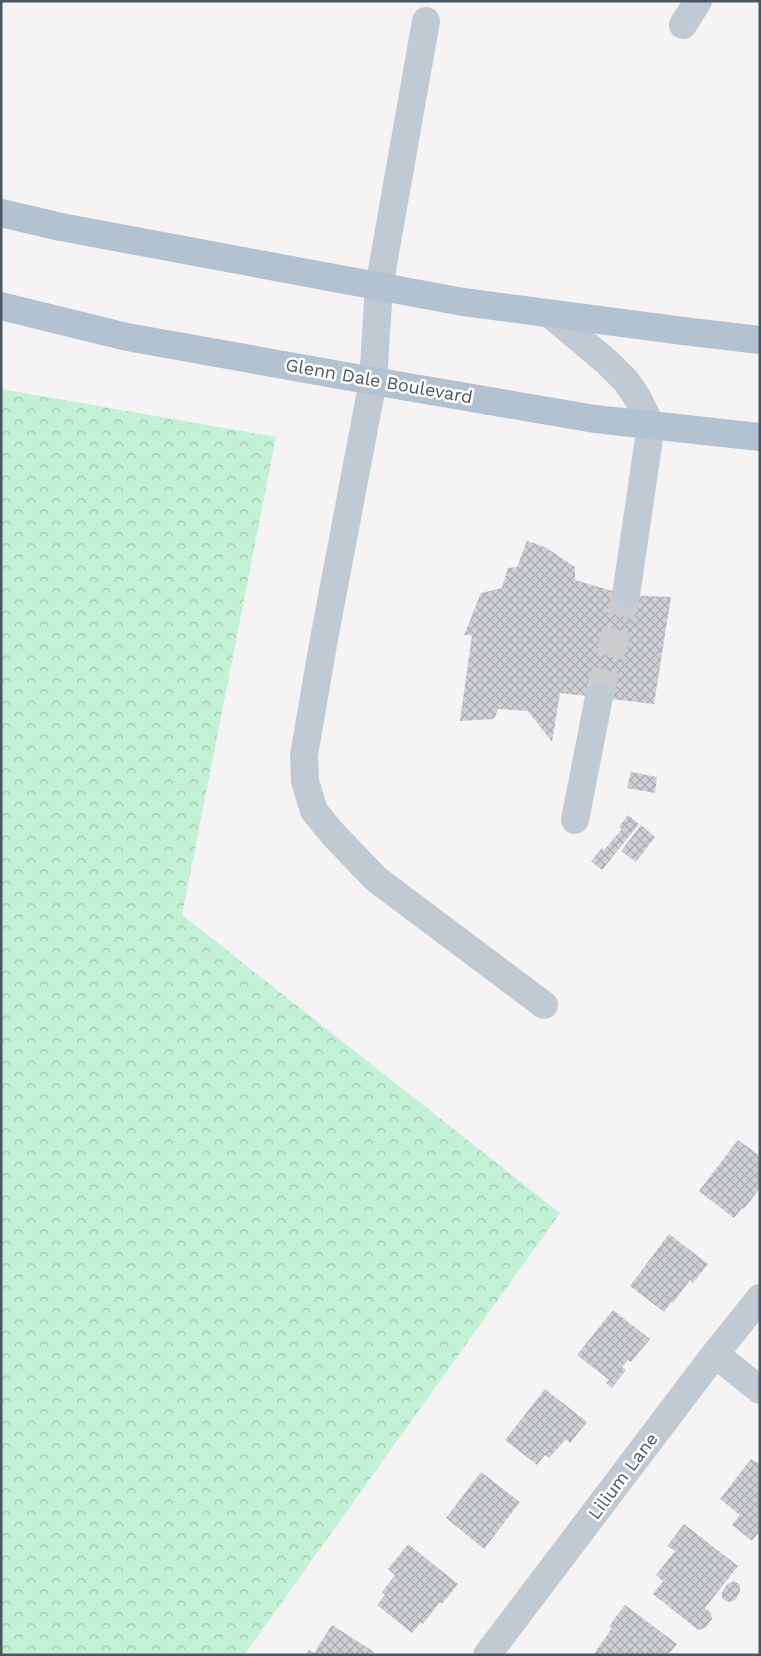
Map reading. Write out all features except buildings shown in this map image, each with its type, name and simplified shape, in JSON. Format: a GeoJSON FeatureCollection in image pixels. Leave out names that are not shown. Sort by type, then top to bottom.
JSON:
{"type":"FeatureCollection","features":[{"type":"Feature","properties":{"kind":"main road"},"geometry":{"type":"LineString","coordinates":[[1,212],[61,227],[463,302],[684,332],[760,340]]}},
{"type":"Feature","properties":{"kind":"main road","name":"Glenn Dale Boulevard"},"geometry":{"type":"LineString","coordinates":[[1,306],[127,336],[373,381],[595,419],[760,437]]}},
{"type":"Feature","properties":{"kind":"street"},"geometry":{"type":"LineString","coordinates":[[683,25],[698,1]]}},
{"type":"Feature","properties":{"kind":"street"},"geometry":{"type":"LineString","coordinates":[[426,21],[379,287],[373,381],[304,755],[305,781],[314,811],[376,880],[544,1005]]}},
{"type":"Feature","properties":{"kind":"street"},"geometry":{"type":"LineString","coordinates":[[550,314],[607,362],[626,381],[637,397],[651,425],[626,596]]}},
{"type":"Feature","properties":{"kind":"street"},"geometry":{"type":"LineString","coordinates":[[575,820],[599,697]]}},
{"type":"Feature","properties":{"kind":"street","name":"Lilium Lane"},"geometry":{"type":"LineString","coordinates":[[487,1655],[715,1354],[760,1298]]}},
{"type":"Feature","properties":{"kind":"street"},"geometry":{"type":"LineString","coordinates":[[715,1354],[760,1390]]}},
{"type":"Feature","properties":{"kind":"green space"},"geometry":{"type":"Polygon","coordinates":[[[1,389],[276,437],[182,915],[560,1213],[244,1655],[1,1655],[1,389]]]}},
{"type":"Feature","properties":{"kind":"tunnel"},"geometry":{"type":"LineString","coordinates":[[599,697],[626,595]]}}]}
